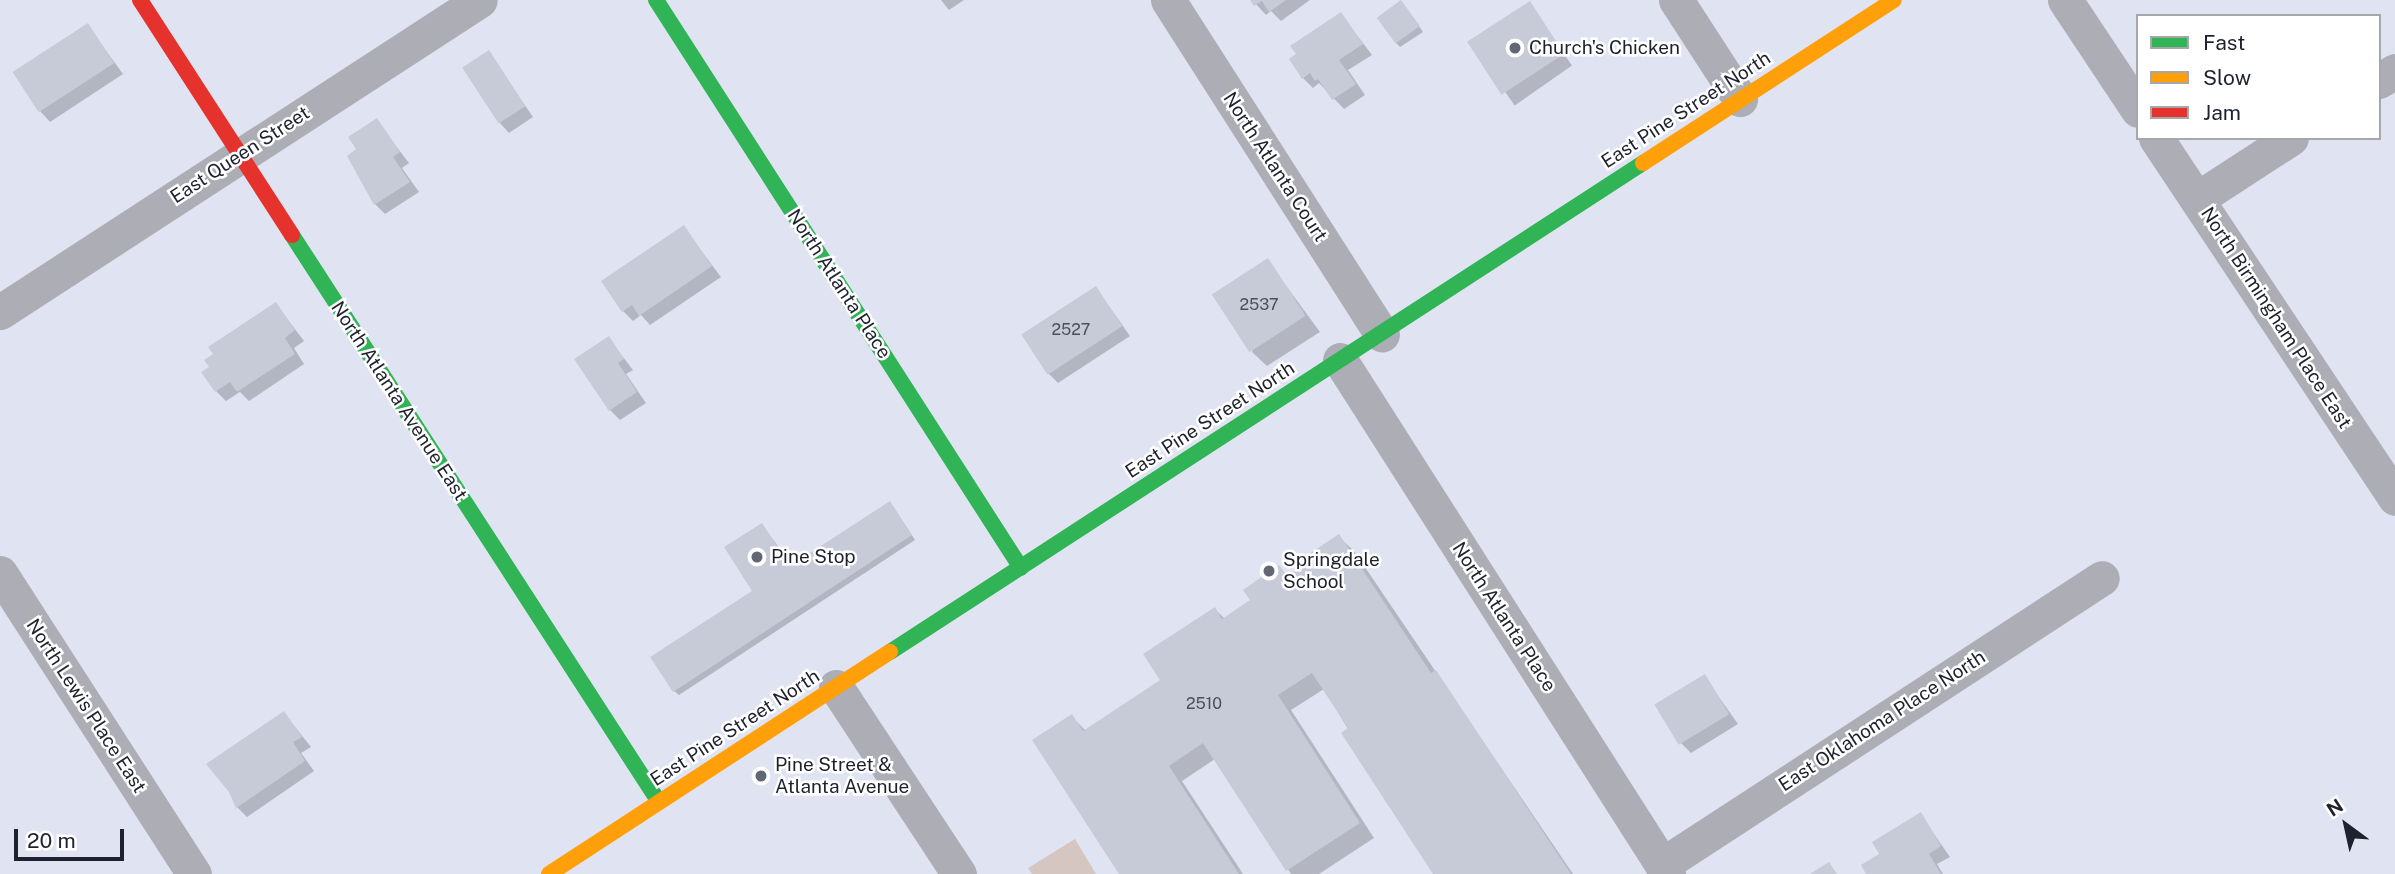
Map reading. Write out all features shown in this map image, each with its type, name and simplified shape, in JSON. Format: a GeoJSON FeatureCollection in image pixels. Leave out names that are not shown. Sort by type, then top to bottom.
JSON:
{"type":"FeatureCollection","features":[{"type":"Feature","properties":{"kind":"street","name":"North Atlanta Avenue East"},"geometry":{"type":"LineString","coordinates":[[140,0],[659,802]]}},
{"type":"Feature","properties":{"kind":"street","name":"East Queen Street"},"geometry":{"type":"LineString","coordinates":[[0,312],[480,0]]}},
{"type":"Feature","properties":{"kind":"street","name":"North Atlanta Place"},"geometry":{"type":"LineString","coordinates":[[656,0],[1021,568]]}},
{"type":"Feature","properties":{"kind":"street","name":"North Atlanta Court"},"geometry":{"type":"LineString","coordinates":[[1168,0],[1382,334]]}},
{"type":"Feature","properties":{"kind":"street"},"geometry":{"type":"LineString","coordinates":[[1676,0],[1740,99]]}},
{"type":"Feature","properties":{"kind":"street","name":"East Pine Street North"},"geometry":{"type":"LineString","coordinates":[[549,874],[1894,0]]}},
{"type":"Feature","properties":{"kind":"street"},"geometry":{"type":"LineString","coordinates":[[2065,0],[2136,107]]}},
{"type":"Feature","properties":{"kind":"street","name":"North Birmingham Place East"},"geometry":{"type":"LineString","coordinates":[[2157,140],[2395,498]]}},
{"type":"Feature","properties":{"kind":"street"},"geometry":{"type":"LineString","coordinates":[[2197,199],[2288,140]]}},
{"type":"Feature","properties":{"kind":"street","name":"North Atlanta Place"},"geometry":{"type":"LineString","coordinates":[[1340,360],[1665,869]]}},
{"type":"Feature","properties":{"kind":"street","name":"North Lewis Place East"},"geometry":{"type":"LineString","coordinates":[[0,573],[194,874]]}},
{"type":"Feature","properties":{"kind":"street","name":"East Oklahoma Place North"},"geometry":{"type":"LineString","coordinates":[[1665,869],[2102,578]]}},
{"type":"Feature","properties":{"kind":"street"},"geometry":{"type":"LineString","coordinates":[[836,687],[959,874]]}},
{"type":"Feature","properties":{"kind":"shaded area"},"geometry":{"type":"Polygon","coordinates":[[[1075,839],[1096,874],[1032,874],[1028,868],[1075,839]]]}},
{"type":"Feature","properties":{"kind":"building"},"geometry":{"type":"Polygon","coordinates":[[[1250,0],[1286,0],[1269,12],[1262,1],[1254,6],[1250,0]]]}},
{"type":"Feature","properties":{"kind":"building"},"geometry":{"type":"Polygon","coordinates":[[[1401,0],[1420,26],[1396,44],[1377,18],[1401,0]]]}},
{"type":"Feature","properties":{"kind":"building","name":"Church's Chicken"},"geometry":{"type":"Polygon","coordinates":[[[1530,1],[1564,54],[1501,95],[1467,42],[1530,1]]]}},
{"type":"Feature","properties":{"kind":"building"},"geometry":{"type":"Polygon","coordinates":[[[1341,12],[1363,44],[1339,60],[1356,84],[1332,100],[1318,79],[1315,81],[1310,73],[1302,79],[1289,59],[1296,54],[1290,46],[1341,12]]]}},
{"type":"Feature","properties":{"kind":"building"},"geometry":{"type":"Polygon","coordinates":[[[88,23],[114,63],[39,112],[13,72],[88,23]]]}},
{"type":"Feature","properties":{"kind":"building"},"geometry":{"type":"Polygon","coordinates":[[[489,50],[525,106],[499,124],[462,67],[489,50]]]}},
{"type":"Feature","properties":{"kind":"building"},"geometry":{"type":"Polygon","coordinates":[[[377,118],[400,152],[393,157],[410,182],[374,205],[347,156],[356,149],[348,137],[377,118]]]}},
{"type":"Feature","properties":{"kind":"building"},"geometry":{"type":"Polygon","coordinates":[[[684,225],[712,266],[639,316],[632,305],[622,312],[601,281],[684,225]]]}},
{"type":"Feature","properties":{"kind":"building"},"geometry":{"type":"Polygon","coordinates":[[[1268,258],[1306,316],[1249,352],[1212,294],[1268,258]]]}},
{"type":"Feature","properties":{"kind":"building"},"geometry":{"type":"Polygon","coordinates":[[[1096,286],[1122,326],[1048,375],[1021,334],[1096,286]]]}},
{"type":"Feature","properties":{"kind":"building"},"geometry":{"type":"Polygon","coordinates":[[[276,302],[295,330],[285,338],[295,354],[237,392],[230,382],[215,392],[201,372],[209,367],[204,360],[213,354],[208,347],[276,302]]]}},
{"type":"Feature","properties":{"kind":"building"},"geometry":{"type":"Polygon","coordinates":[[[609,336],[624,359],[618,363],[637,392],[609,411],[574,359],[609,336]]]}},
{"type":"Feature","properties":{"kind":"building","name":"Pine Stop"},"geometry":{"type":"Polygon","coordinates":[[[890,501],[912,535],[673,692],[650,657],[752,591],[724,547],[762,523],[790,566],[890,501]]]}},
{"type":"Feature","properties":{"kind":"building"},"geometry":{"type":"Polygon","coordinates":[[[1339,534],[1431,673],[1436,670],[1571,874],[1433,874],[1341,733],[1348,728],[1312,673],[1278,695],[1360,823],[1286,871],[1203,743],[1169,766],[1239,874],[1119,874],[1032,740],[1072,714],[1083,731],[1160,680],[1143,654],[1215,607],[1222,619],[1250,600],[1243,590],[1279,565],[1287,576],[1306,563],[1303,558],[1339,534]]]}},
{"type":"Feature","properties":{"kind":"building"},"geometry":{"type":"Polygon","coordinates":[[[1705,674],[1729,714],[1679,745],[1654,704],[1705,674]]]}},
{"type":"Feature","properties":{"kind":"building"},"geometry":{"type":"Polygon","coordinates":[[[284,711],[302,737],[293,742],[305,761],[236,808],[229,792],[206,764],[284,711]]]}},
{"type":"Feature","properties":{"kind":"building"},"geometry":{"type":"Polygon","coordinates":[[[1921,812],[1941,846],[1929,854],[1941,874],[1866,874],[1861,865],[1879,854],[1872,842],[1921,812]]]}},
{"type":"Feature","properties":{"kind":"building"},"geometry":{"type":"Polygon","coordinates":[[[1829,862],[1837,874],[1810,874],[1829,862]]]}},
{"type":"Feature","properties":{"kind":"traffic: fast"},"geometry":{"type":"LineString","coordinates":[[656,0],[1021,568]]}},
{"type":"Feature","properties":{"kind":"traffic: fast"},"geometry":{"type":"LineString","coordinates":[[890,652],[1643,163]]}},
{"type":"Feature","properties":{"kind":"traffic: fast"},"geometry":{"type":"LineString","coordinates":[[292,235],[659,802]]}},
{"type":"Feature","properties":{"kind":"traffic: slow"},"geometry":{"type":"LineString","coordinates":[[1643,163],[1894,0]]}},
{"type":"Feature","properties":{"kind":"traffic: slow"},"geometry":{"type":"LineString","coordinates":[[549,874],[890,652]]}},
{"type":"Feature","properties":{"kind":"traffic: jam"},"geometry":{"type":"LineString","coordinates":[[140,0],[292,235]]}},
{"type":"Feature","properties":{"kind":"place","name":"Church's Chicken"},"geometry":{"type":"Point","coordinates":[1515,48]}},
{"type":"Feature","properties":{"kind":"place","name":"Pine Stop"},"geometry":{"type":"Point","coordinates":[757,557]}},
{"type":"Feature","properties":{"kind":"place","name":"Springdale School"},"geometry":{"type":"Point","coordinates":[1269,571]}},
{"type":"Feature","properties":{"kind":"place","name":"Pine Street & Atlanta Avenue"},"geometry":{"type":"Point","coordinates":[761,776]}}]}
